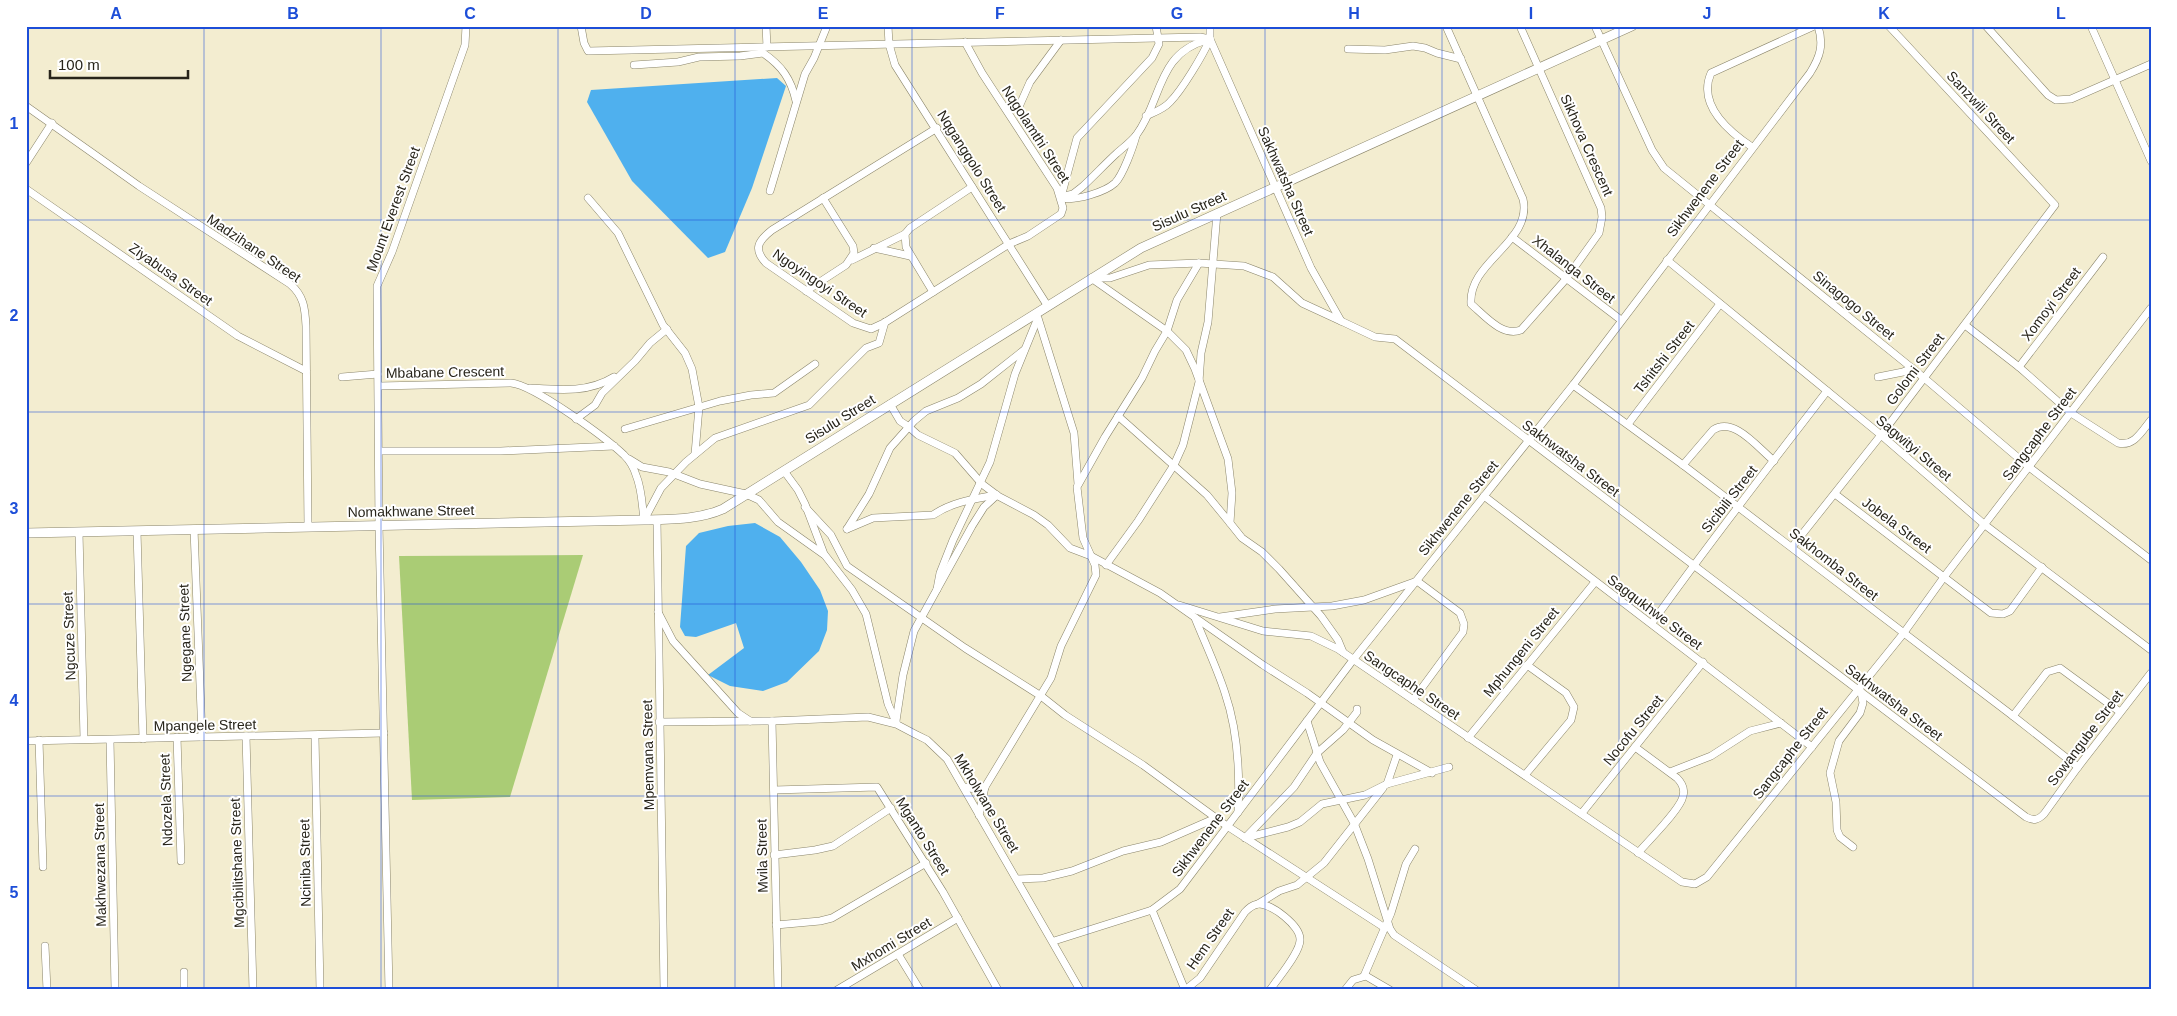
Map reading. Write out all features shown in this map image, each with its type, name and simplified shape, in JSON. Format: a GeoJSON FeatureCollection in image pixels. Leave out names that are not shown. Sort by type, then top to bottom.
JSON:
{"type":"FeatureCollection","features":[{"type":"Feature","properties":{"kind":"street","name":"Mount Everest Street"},"geometry":{"type":"LineString","coordinates":[[379,526],[380,452],[377,286],[392,252],[465,45],[466,26]]}},
{"type":"Feature","properties":{"kind":"street"},"geometry":{"type":"LineString","coordinates":[[581,26],[584,44],[588,51],[1061,40],[1210,39]]}},
{"type":"Feature","properties":{"kind":"street"},"geometry":{"type":"LineString","coordinates":[[766,26],[767,47]]}},
{"type":"Feature","properties":{"kind":"street"},"geometry":{"type":"LineString","coordinates":[[770,191],[804,74],[820,45],[827,26]]}},
{"type":"Feature","properties":{"kind":"street","name":"Nqgangqolo Street"},"geometry":{"type":"LineString","coordinates":[[888,26],[889,44],[895,65],[1010,244],[1044,307]]}},
{"type":"Feature","properties":{"kind":"street"},"geometry":{"type":"LineString","coordinates":[[1061,197],[1078,138],[1152,58],[1159,44],[1156,26]]}},
{"type":"Feature","properties":{"kind":"street","name":"Sakhwatsha Street"},"geometry":{"type":"LineString","coordinates":[[1210,26],[1210,39],[1274,186],[1311,268],[1341,321],[1375,337],[1395,339],[1528,442],[2026,818],[2031,820],[2039,819]]}},
{"type":"Feature","properties":{"kind":"street","name":"Sikhova Crescent"},"geometry":{"type":"LineString","coordinates":[[1446,26],[1523,199],[1525,208],[1524,216],[1512,236],[1474,282],[1471,304],[1503,330],[1513,333],[1521,330],[1566,279],[1599,233],[1602,217],[1597,199],[1520,26]]}},
{"type":"Feature","properties":{"kind":"street","name":"Sinagogo Street"},"geometry":{"type":"LineString","coordinates":[[1595,26],[1664,168],[1923,377],[2029,467],[2151,560]]}},
{"type":"Feature","properties":{"kind":"street","name":"Sisulu Street"},"geometry":{"type":"LineString","coordinates":[[784,471],[1141,248],[1274,186],[1632,26]]}},
{"type":"Feature","properties":{"kind":"street"},"geometry":{"type":"LineString","coordinates":[[1752,147],[1720,121],[1709,100],[1707,82],[1711,73],[1816,26]]}},
{"type":"Feature","properties":{"kind":"street","name":"Sikhwenene Street"},"geometry":{"type":"LineString","coordinates":[[1054,941],[1152,910],[1180,889],[1353,660],[1573,385],[1815,65],[1821,50],[1820,34],[1816,26]]}},
{"type":"Feature","properties":{"kind":"street","name":"Sanzwili Street"},"geometry":{"type":"LineString","coordinates":[[1889,26],[2055,205]]}},
{"type":"Feature","properties":{"kind":"street"},"geometry":{"type":"LineString","coordinates":[[1986,26],[2048,95],[2056,100],[2071,99],[2151,64]]}},
{"type":"Feature","properties":{"kind":"street"},"geometry":{"type":"LineString","coordinates":[[2091,26],[2151,161]]}},
{"type":"Feature","properties":{"kind":"street"},"geometry":{"type":"LineString","coordinates":[[1061,197],[1073,200],[1115,183],[1131,152],[1158,88],[1178,54],[1189,47],[1210,39]]}},
{"type":"Feature","properties":{"kind":"street"},"geometry":{"type":"LineString","coordinates":[[1146,116],[1170,103],[1183,86],[1210,39]]}},
{"type":"Feature","properties":{"kind":"street"},"geometry":{"type":"LineString","coordinates":[[1018,109],[1030,82],[1061,40]]}},
{"type":"Feature","properties":{"kind":"street","name":"Nqgolamthi Street"},"geometry":{"type":"LineString","coordinates":[[965,42],[982,73],[1061,197],[1063,208],[1061,214],[1028,236],[1010,244]]}},
{"type":"Feature","properties":{"kind":"street"},"geometry":{"type":"LineString","coordinates":[[1348,49],[1385,50],[1413,46],[1461,60]]}},
{"type":"Feature","properties":{"kind":"street"},"geometry":{"type":"LineString","coordinates":[[634,65],[678,62],[699,56],[740,56],[763,53],[777,62],[787,74],[796,101]]}},
{"type":"Feature","properties":{"kind":"street","name":"Madzihane Street"},"geometry":{"type":"LineString","coordinates":[[26,106],[131,181],[296,290],[304,302],[306,315],[308,527]]}},
{"type":"Feature","properties":{"kind":"street"},"geometry":{"type":"LineString","coordinates":[[26,163],[52,123]]}},
{"type":"Feature","properties":{"kind":"street","name":"Ngoyingoyi Street"},"geometry":{"type":"LineString","coordinates":[[937,128],[772,230],[763,237],[758,250],[760,257],[853,323],[871,329],[1010,244]]}},
{"type":"Feature","properties":{"kind":"street"},"geometry":{"type":"LineString","coordinates":[[1061,197],[1073,194],[1082,188],[1137,134]]}},
{"type":"Feature","properties":{"kind":"street"},"geometry":{"type":"LineString","coordinates":[[806,291],[852,260],[873,248],[905,234],[910,228],[972,187]]}},
{"type":"Feature","properties":{"kind":"street","name":"Ziyabusa Street"},"geometry":{"type":"LineString","coordinates":[[26,189],[238,336],[306,371]]}},
{"type":"Feature","properties":{"kind":"street"},"geometry":{"type":"LineString","coordinates":[[588,198],[618,233],[667,329],[685,353],[692,369],[699,407],[695,454]]}},
{"type":"Feature","properties":{"kind":"street"},"geometry":{"type":"LineString","coordinates":[[823,198],[853,246],[852,260]]}},
{"type":"Feature","properties":{"kind":"street","name":"Golomi Street"},"geometry":{"type":"LineString","coordinates":[[1792,547],[1881,435],[2055,205]]}},
{"type":"Feature","properties":{"kind":"street"},"geometry":{"type":"LineString","coordinates":[[1106,564],[1124,542],[1174,465],[1183,445],[1199,382],[1201,353],[1212,299],[1217,213]]}},
{"type":"Feature","properties":{"kind":"street"},"geometry":{"type":"LineString","coordinates":[[905,234],[906,248],[933,292]]}},
{"type":"Feature","properties":{"kind":"street","name":"Xhalanga Street"},"geometry":{"type":"LineString","coordinates":[[1512,236],[1621,320]]}},
{"type":"Feature","properties":{"kind":"street"},"geometry":{"type":"LineString","coordinates":[[873,248],[910,256]]}},
{"type":"Feature","properties":{"kind":"street","name":"Xomoyi Street"},"geometry":{"type":"LineString","coordinates":[[2019,367],[2103,257]]}},
{"type":"Feature","properties":{"kind":"street","name":"Sagwityi Street"},"geometry":{"type":"LineString","coordinates":[[1666,260],[1881,435],[1985,525],[2151,650]]}},
{"type":"Feature","properties":{"kind":"street"},"geometry":{"type":"LineString","coordinates":[[1092,278],[1110,278],[1149,265],[1199,263],[1244,266],[1274,278],[1302,303],[1341,321]]}},
{"type":"Feature","properties":{"kind":"street"},"geometry":{"type":"LineString","coordinates":[[1078,484],[1142,378],[1167,332],[1177,300],[1199,263]]}},
{"type":"Feature","properties":{"kind":"street"},"geometry":{"type":"LineString","coordinates":[[1092,278],[1167,332],[1186,350],[1221,437],[1231,472],[1230,523]]}},
{"type":"Feature","properties":{"kind":"street","name":"Tshitshi Street"},"geometry":{"type":"LineString","coordinates":[[1628,424],[1720,304]]}},
{"type":"Feature","properties":{"kind":"street"},"geometry":{"type":"LineString","coordinates":[[937,589],[940,573],[971,499],[990,462],[1008,397],[1024,350],[1044,307]]}},
{"type":"Feature","properties":{"kind":"street","name":"Sangcaphe Street"},"geometry":{"type":"LineString","coordinates":[[1179,605],[1215,618],[1263,631],[1311,636],[1343,653],[1682,882],[1689,884],[1701,882],[1859,691],[1944,577],[2151,308]]}},
{"type":"Feature","properties":{"kind":"street"},"geometry":{"type":"LineString","coordinates":[[980,814],[985,787],[1051,678],[1061,646],[1096,575],[1091,556],[1083,538],[1079,514],[1074,433],[1037,320]]}},
{"type":"Feature","properties":{"kind":"street"},"geometry":{"type":"LineString","coordinates":[[644,520],[661,488],[695,454],[715,438],[770,420],[794,409],[809,406],[866,348],[879,343],[885,322]]}},
{"type":"Feature","properties":{"kind":"street"},"geometry":{"type":"LineString","coordinates":[[1965,324],[2019,367],[2071,413],[2118,443],[2126,445],[2132,442],[2151,420]]}},
{"type":"Feature","properties":{"kind":"street"},"geometry":{"type":"LineString","coordinates":[[576,419],[595,405],[602,393],[650,342],[667,329]]}},
{"type":"Feature","properties":{"kind":"street"},"geometry":{"type":"LineString","coordinates":[[996,495],[971,499],[940,510],[933,515],[873,518],[847,529],[869,494],[890,448],[909,427],[926,411],[958,398],[981,384],[1024,350]]}},
{"type":"Feature","properties":{"kind":"street"},"geometry":{"type":"LineString","coordinates":[[625,430],[699,407],[752,395],[774,393],[816,364]]}},
{"type":"Feature","properties":{"kind":"street"},"geometry":{"type":"LineString","coordinates":[[1878,377],[1903,372],[1912,368]]}},
{"type":"Feature","properties":{"kind":"street"},"geometry":{"type":"LineString","coordinates":[[528,388],[576,391],[606,382],[624,371]]}},
{"type":"Feature","properties":{"kind":"street"},"geometry":{"type":"LineString","coordinates":[[342,377],[378,374]]}},
{"type":"Feature","properties":{"kind":"street","name":"Mbabane Crescent"},"geometry":{"type":"LineString","coordinates":[[379,386],[511,383],[528,388],[576,419],[626,457],[636,474],[641,492],[644,520]]}},
{"type":"Feature","properties":{"kind":"street","name":"Sakhomba Street"},"geometry":{"type":"LineString","coordinates":[[1573,385],[1684,465],[2078,767]]}},
{"type":"Feature","properties":{"kind":"street","name":"Sicibili Street"},"geometry":{"type":"LineString","coordinates":[[1652,623],[1693,566],[1739,509],[1827,391]]}},
{"type":"Feature","properties":{"kind":"street"},"geometry":{"type":"LineString","coordinates":[[890,404],[900,421],[918,435],[955,453],[980,482],[996,495],[1034,514],[1070,548],[1091,556],[1160,593],[1397,755],[1432,772]]}},
{"type":"Feature","properties":{"kind":"street"},"geometry":{"type":"LineString","coordinates":[[1118,416],[1207,495],[1242,538],[1262,552],[1280,569],[1321,616],[1338,640],[1343,653]]}},
{"type":"Feature","properties":{"kind":"street"},"geometry":{"type":"LineString","coordinates":[[1684,465],[1713,430],[1719,426],[1726,425],[1738,431],[1774,461]]}},
{"type":"Feature","properties":{"kind":"street"},"geometry":{"type":"LineString","coordinates":[[380,452],[501,451],[614,446]]}},
{"type":"Feature","properties":{"kind":"street"},"geometry":{"type":"LineString","coordinates":[[626,457],[642,467],[675,474],[700,484],[746,494],[759,500],[778,522],[824,554]]}},
{"type":"Feature","properties":{"kind":"street"},"geometry":{"type":"LineString","coordinates":[[784,471],[798,490],[824,554],[852,590],[866,614],[888,704],[896,723]]}},
{"type":"Feature","properties":{"kind":"street","name":"Nomakhwane Street"},"geometry":{"type":"LineString","coordinates":[[26,533],[693,518],[712,514],[784,471]]}},
{"type":"Feature","properties":{"kind":"street","name":"Jobela Street"},"geometry":{"type":"LineString","coordinates":[[1835,494],[1991,613],[2003,614],[2010,611],[2042,567]]}},
{"type":"Feature","properties":{"kind":"street"},"geometry":{"type":"LineString","coordinates":[[896,723],[908,651],[914,631],[972,526],[984,507],[996,495]]}},
{"type":"Feature","properties":{"kind":"street","name":"Sagqukhwe Street"},"geometry":{"type":"LineString","coordinates":[[1484,496],[1812,747]]}},
{"type":"Feature","properties":{"kind":"street"},"geometry":{"type":"LineString","coordinates":[[805,507],[831,535],[847,566],[1041,696],[1065,715],[1143,765],[1245,838],[1386,925],[1394,935],[1476,990]]}},
{"type":"Feature","properties":{"kind":"street","name":"Mpemvana Street"},"geometry":{"type":"LineString","coordinates":[[657,520],[664,990]]}},
{"type":"Feature","properties":{"kind":"street"},"geometry":{"type":"LineString","coordinates":[[379,526],[390,990]]}},
{"type":"Feature","properties":{"kind":"street","name":"Ngegane Street"},"geometry":{"type":"LineString","coordinates":[[194,529],[202,737]]}},
{"type":"Feature","properties":{"kind":"street"},"geometry":{"type":"LineString","coordinates":[[137,531],[143,739]]}},
{"type":"Feature","properties":{"kind":"street","name":"Ngcuze Street"},"geometry":{"type":"LineString","coordinates":[[78,532],[84,739]]}},
{"type":"Feature","properties":{"kind":"street"},"geometry":{"type":"LineString","coordinates":[[1215,618],[1254,611],[1332,606],[1364,600],[1416,581],[1460,613],[1464,624],[1463,632],[1413,700]]}},
{"type":"Feature","properties":{"kind":"street","name":"Mphungeni Street"},"geometry":{"type":"LineString","coordinates":[[1468,738],[1594,582]]}},
{"type":"Feature","properties":{"kind":"street"},"geometry":{"type":"LineString","coordinates":[[658,611],[673,641],[738,713],[750,722]]}},
{"type":"Feature","properties":{"kind":"street"},"geometry":{"type":"LineString","coordinates":[[1195,618],[1220,677],[1230,710],[1237,754],[1238,812]]}},
{"type":"Feature","properties":{"kind":"street","name":"Nocofu Street"},"geometry":{"type":"LineString","coordinates":[[1582,813],[1703,662]]}},
{"type":"Feature","properties":{"kind":"street"},"geometry":{"type":"LineString","coordinates":[[1525,775],[1571,720],[1574,707],[1566,693],[1527,665]]}},
{"type":"Feature","properties":{"kind":"street"},"geometry":{"type":"LineString","coordinates":[[2013,716],[2047,672],[2060,668],[2120,712]]}},
{"type":"Feature","properties":{"kind":"street","name":"Sowangube Street"},"geometry":{"type":"LineString","coordinates":[[2039,819],[2151,673]]}},
{"type":"Feature","properties":{"kind":"street"},"geometry":{"type":"LineString","coordinates":[[1853,847],[1840,838],[1837,830],[1836,802],[1830,773],[1839,741],[1860,714],[1863,703],[1859,691]]}},
{"type":"Feature","properties":{"kind":"street"},"geometry":{"type":"LineString","coordinates":[[1245,838],[1294,787],[1318,753],[1349,723],[1357,709]]}},
{"type":"Feature","properties":{"kind":"street","name":"Mkholwane Street"},"geometry":{"type":"LineString","coordinates":[[659,722],[750,722],[868,717],[896,723],[927,740],[947,759],[1054,941],[1080,990]]}},
{"type":"Feature","properties":{"kind":"street","name":"Mvila Street"},"geometry":{"type":"LineString","coordinates":[[772,721],[778,990]]}},
{"type":"Feature","properties":{"kind":"street"},"geometry":{"type":"LineString","coordinates":[[1306,721],[1320,762],[1342,799],[1368,859],[1386,925]]}},
{"type":"Feature","properties":{"kind":"street"},"geometry":{"type":"LineString","coordinates":[[1670,772],[1711,756],[1750,731],[1781,723]]}},
{"type":"Feature","properties":{"kind":"street","name":"Mpangele Street"},"geometry":{"type":"LineString","coordinates":[[26,741],[384,733]]}},
{"type":"Feature","properties":{"kind":"street","name":"Mgcibilitshane Street"},"geometry":{"type":"LineString","coordinates":[[246,736],[253,990]]}},
{"type":"Feature","properties":{"kind":"street","name":"Nciniba Street"},"geometry":{"type":"LineString","coordinates":[[315,736],[320,990]]}},
{"type":"Feature","properties":{"kind":"street","name":"Ndozela Street"},"geometry":{"type":"LineString","coordinates":[[177,737],[181,861]]}},
{"type":"Feature","properties":{"kind":"street"},"geometry":{"type":"LineString","coordinates":[[39,740],[43,867]]}},
{"type":"Feature","properties":{"kind":"street","name":"Makhwezana Street"},"geometry":{"type":"LineString","coordinates":[[110,740],[116,990]]}},
{"type":"Feature","properties":{"kind":"street"},"geometry":{"type":"LineString","coordinates":[[1635,747],[1670,772],[1682,784],[1683,798],[1638,853]]}},
{"type":"Feature","properties":{"kind":"street"},"geometry":{"type":"LineString","coordinates":[[1386,785],[1397,755]]}},
{"type":"Feature","properties":{"kind":"street"},"geometry":{"type":"LineString","coordinates":[[1245,838],[1300,822],[1322,804],[1365,795],[1386,785],[1449,767]]}},
{"type":"Feature","properties":{"kind":"street","name":"Hem Street"},"geometry":{"type":"LineString","coordinates":[[1185,990],[1200,978],[1245,912],[1252,906],[1280,891],[1297,885],[1324,863],[1386,785]]}},
{"type":"Feature","properties":{"kind":"street","name":"Mganto Street"},"geometry":{"type":"LineString","coordinates":[[774,790],[877,787],[926,863],[998,990]]}},
{"type":"Feature","properties":{"kind":"street"},"geometry":{"type":"LineString","coordinates":[[964,787],[975,789],[985,787]]}},
{"type":"Feature","properties":{"kind":"street"},"geometry":{"type":"LineString","coordinates":[[774,855],[833,846],[891,808]]}},
{"type":"Feature","properties":{"kind":"street"},"geometry":{"type":"LineString","coordinates":[[1017,879],[1043,878],[1072,871],[1123,851],[1161,842],[1216,818]]}},
{"type":"Feature","properties":{"kind":"street"},"geometry":{"type":"LineString","coordinates":[[1364,976],[1386,925],[1397,891],[1402,882],[1406,864],[1415,848]]}},
{"type":"Feature","properties":{"kind":"street"},"geometry":{"type":"LineString","coordinates":[[776,925],[832,918],[926,863]]}},
{"type":"Feature","properties":{"kind":"street"},"geometry":{"type":"LineString","coordinates":[[1258,904],[1266,905],[1288,919],[1296,926],[1300,934],[1297,951],[1270,990]]}},
{"type":"Feature","properties":{"kind":"street"},"geometry":{"type":"LineString","coordinates":[[1152,910],[1185,990]]}},
{"type":"Feature","properties":{"kind":"street","name":"Mxhomi Street"},"geometry":{"type":"LineString","coordinates":[[836,990],[846,988],[958,918]]}},
{"type":"Feature","properties":{"kind":"street"},"geometry":{"type":"LineString","coordinates":[[45,946],[47,990]]}},
{"type":"Feature","properties":{"kind":"street"},"geometry":{"type":"LineString","coordinates":[[898,954],[920,990]]}},
{"type":"Feature","properties":{"kind":"street"},"geometry":{"type":"LineString","coordinates":[[184,972],[184,990]]}},
{"type":"Feature","properties":{"kind":"street"},"geometry":{"type":"LineString","coordinates":[[1345,990],[1352,980],[1364,976],[1373,978],[1390,990]]}},
{"type":"Feature","properties":{"kind":"green space"},"geometry":{"type":"Polygon","coordinates":[[[583,555],[510,797],[412,800],[399,556],[583,555]]]}},
{"type":"Feature","properties":{"kind":"water"},"geometry":{"type":"Polygon","coordinates":[[[777,78],[786,86],[752,188],[725,252],[708,258],[632,181],[587,102],[591,90],[777,78]]]}},
{"type":"Feature","properties":{"kind":"water"},"geometry":{"type":"Polygon","coordinates":[[[755,523],[780,537],[801,562],[820,590],[828,611],[827,630],[819,651],[787,682],[763,691],[730,686],[708,675],[744,648],[736,623],[696,637],[685,636],[680,627],[686,546],[699,533],[728,526],[755,523]]]}}]}
